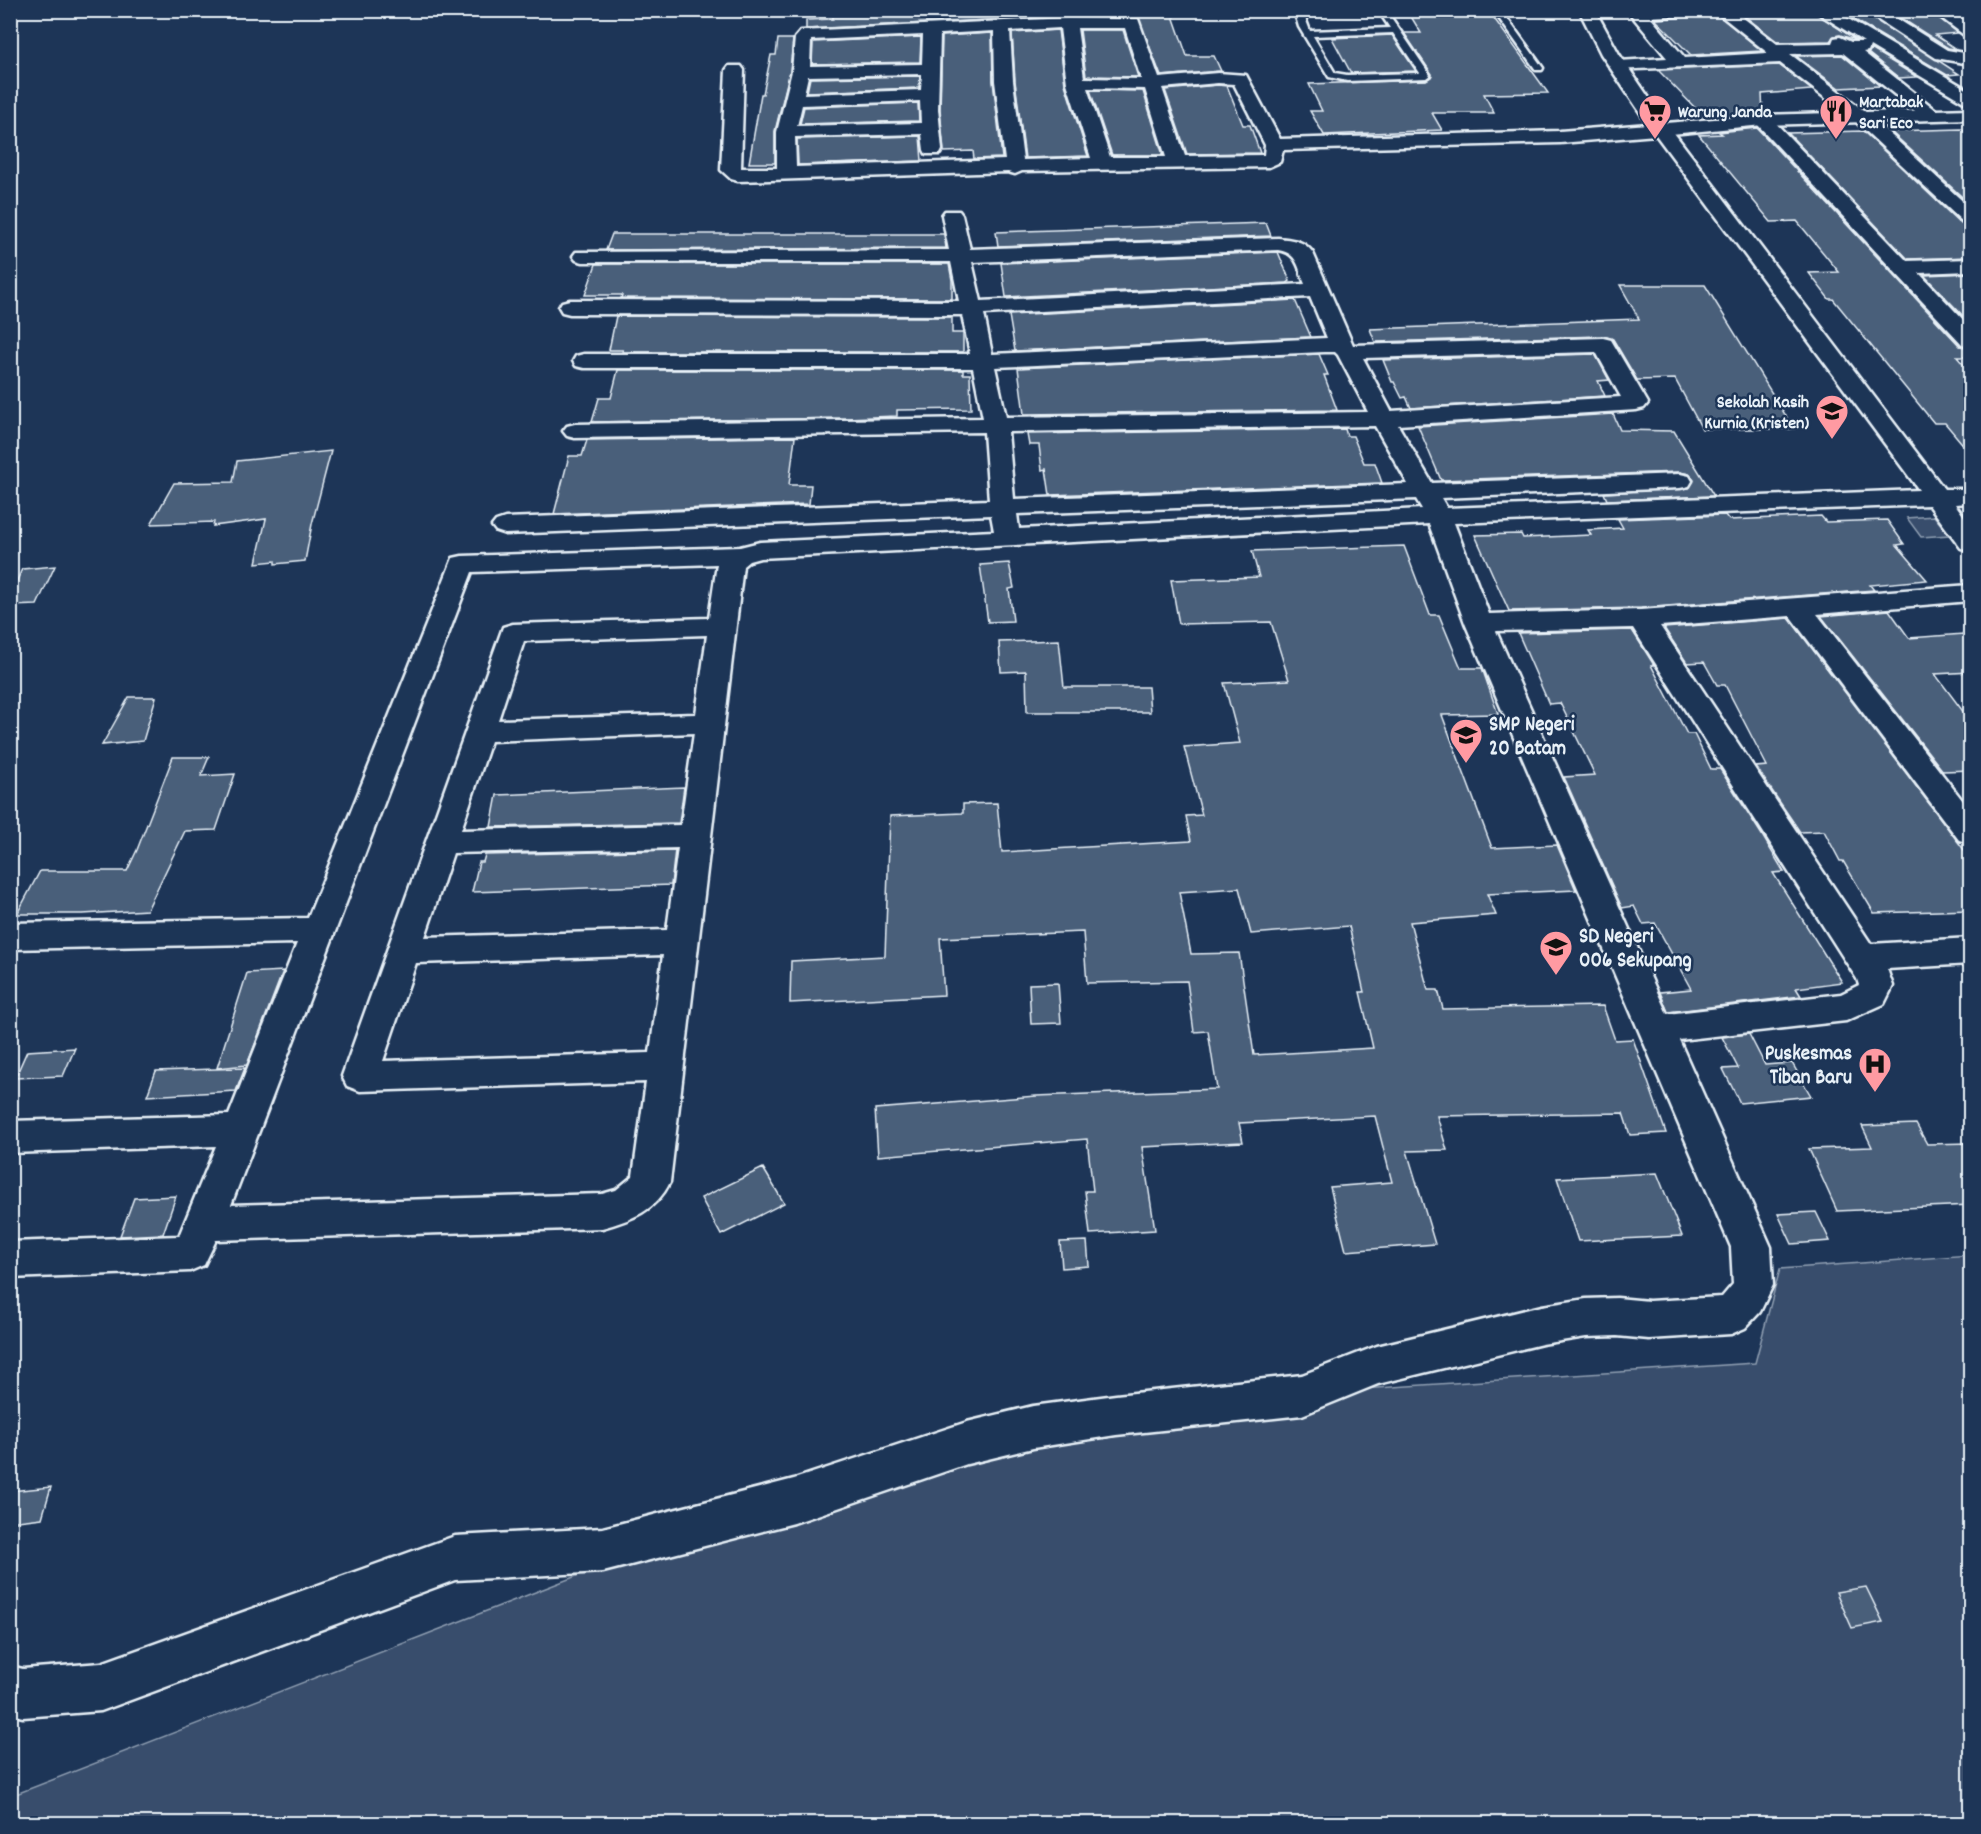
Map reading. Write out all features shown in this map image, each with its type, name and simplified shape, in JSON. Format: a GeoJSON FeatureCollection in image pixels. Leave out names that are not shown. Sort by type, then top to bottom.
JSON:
{"type":"FeatureCollection","features":[{"type":"Feature","properties":{"kind":"street"},"geometry":{"type":"LineString","coordinates":[[1587,10],[1618,66],[1661,129],[1971,542]]}},
{"type":"Feature","properties":{"kind":"street"},"geometry":{"type":"LineString","coordinates":[[1680,63],[1637,13],[1690,10]]}},
{"type":"Feature","properties":{"kind":"street"},"geometry":{"type":"LineString","coordinates":[[1722,10],[1776,54],[1861,117],[1971,218]]}},
{"type":"Feature","properties":{"kind":"street"},"geometry":{"type":"LineString","coordinates":[[1871,10],[1942,54],[1971,59]]}},
{"type":"Feature","properties":{"kind":"street"},"geometry":{"type":"LineString","coordinates":[[1939,10],[1971,31]]}},
{"type":"Feature","properties":{"kind":"street"},"geometry":{"type":"LineString","coordinates":[[1814,14],[1878,46],[1971,98]]}},
{"type":"Feature","properties":{"kind":"street"},"geometry":{"type":"LineString","coordinates":[[1814,14],[1847,48],[1930,114]]}},
{"type":"Feature","properties":{"kind":"street"},"geometry":{"type":"LineString","coordinates":[[1068,23],[1076,83],[1102,163]]}},
{"type":"Feature","properties":{"kind":"street"},"geometry":{"type":"LineString","coordinates":[[787,174],[786,132],[801,71],[803,38],[807,35],[1068,23],[1132,23],[1178,163]]}},
{"type":"Feature","properties":{"kind":"street"},"geometry":{"type":"LineString","coordinates":[[1002,27],[1004,81],[1015,168]]}},
{"type":"Feature","properties":{"kind":"street"},"geometry":{"type":"LineString","coordinates":[[932,29],[928,95],[929,129],[937,169]]}},
{"type":"Feature","properties":{"kind":"street"},"geometry":{"type":"LineString","coordinates":[[1618,66],[1878,46]]}},
{"type":"Feature","properties":{"kind":"street"},"geometry":{"type":"LineString","coordinates":[[801,71],[929,69]]}},
{"type":"Feature","properties":{"kind":"street"},"geometry":{"type":"LineString","coordinates":[[735,70],[731,170],[738,175],[1015,168],[1102,163],[1269,161],[1274,158],[1274,146],[1240,79],[1218,78],[1152,84],[1076,83]]}},
{"type":"Feature","properties":{"kind":"street"},"geometry":{"type":"LineString","coordinates":[[794,100],[928,95]]}},
{"type":"Feature","properties":{"kind":"street"},"geometry":{"type":"LineString","coordinates":[[1274,146],[1560,136],[1763,120],[1971,114]]}},
{"type":"Feature","properties":{"kind":"street"},"geometry":{"type":"LineString","coordinates":[[1763,120],[1971,339]]}},
{"type":"Feature","properties":{"kind":"street"},"geometry":{"type":"LineString","coordinates":[[786,132],[929,129]]}},
{"type":"Feature","properties":{"kind":"street"},"geometry":{"type":"LineString","coordinates":[[952,215],[996,425],[1007,538]]}},
{"type":"Feature","properties":{"kind":"street"},"geometry":{"type":"LineString","coordinates":[[10,1690],[23,1693],[101,1687],[455,1557],[603,1550],[794,1501],[967,1443],[1033,1427],[1116,1415],[1302,1395],[1377,1365],[1542,1325],[1586,1318],[1617,1317],[1649,1320],[1731,1316],[1748,1299],[1756,1278],[1751,1247],[1479,623],[1431,504],[1344,349],[1303,253],[1295,246],[1278,244],[961,256],[583,256]]}},
{"type":"Feature","properties":{"kind":"street"},"geometry":{"type":"LineString","coordinates":[[1903,267],[1971,265]]}},
{"type":"Feature","properties":{"kind":"street"},"geometry":{"type":"LineString","coordinates":[[570,307],[972,308],[1320,290]]}},
{"type":"Feature","properties":{"kind":"street"},"geometry":{"type":"LineString","coordinates":[[575,431],[1383,419],[1636,403],[1603,345],[1344,349],[983,361],[584,361]]}},
{"type":"Feature","properties":{"kind":"street"},"geometry":{"type":"LineString","coordinates":[[10,1260],[190,1253],[205,1223],[462,564],[740,555],[760,550],[1007,538],[1680,482]]}},
{"type":"Feature","properties":{"kind":"street"},"geometry":{"type":"LineString","coordinates":[[505,526],[1003,508],[1938,499],[1971,496]]}},
{"type":"Feature","properties":{"kind":"street"},"geometry":{"type":"LineString","coordinates":[[205,1223],[602,1211],[623,1206],[641,1195],[651,1182],[730,564],[740,555]]}},
{"type":"Feature","properties":{"kind":"street"},"geometry":{"type":"LineString","coordinates":[[1479,623],[1641,619],[1971,593]]}},
{"type":"Feature","properties":{"kind":"street"},"geometry":{"type":"LineString","coordinates":[[1797,606],[1960,802],[1971,832]]}},
{"type":"Feature","properties":{"kind":"street"},"geometry":{"type":"LineString","coordinates":[[1641,619],[1874,977],[1876,986],[1872,994],[1846,1007],[1656,1029]]}},
{"type":"Feature","properties":{"kind":"street"},"geometry":{"type":"LineString","coordinates":[[666,1066],[360,1077],[513,633],[721,626]]}},
{"type":"Feature","properties":{"kind":"street"},"geometry":{"type":"LineString","coordinates":[[479,731],[709,723]]}},
{"type":"Feature","properties":{"kind":"street"},"geometry":{"type":"LineString","coordinates":[[441,842],[696,836]]}},
{"type":"Feature","properties":{"kind":"street"},"geometry":{"type":"LineString","coordinates":[[10,936],[319,930]]}},
{"type":"Feature","properties":{"kind":"street"},"geometry":{"type":"LineString","coordinates":[[405,950],[682,942]]}},
{"type":"Feature","properties":{"kind":"street"},"geometry":{"type":"LineString","coordinates":[[1860,958],[1971,951]]}},
{"type":"Feature","properties":{"kind":"street"},"geometry":{"type":"LineString","coordinates":[[10,1137],[241,1130]]}},
{"type":"Feature","properties":{"kind":"lane"},"geometry":{"type":"LineString","coordinates":[[1298,10],[1307,34],[1328,72],[1339,78],[1426,75],[1382,10]]}},
{"type":"Feature","properties":{"kind":"lane"},"geometry":{"type":"LineString","coordinates":[[1497,10],[1539,68]]}},
{"type":"Feature","properties":{"kind":"lane"},"geometry":{"type":"LineString","coordinates":[[1307,34],[1395,30]]}},
{"type":"Feature","properties":{"kind":"shaded area"},"geometry":{"type":"Polygon","coordinates":[[[1934,516],[1949,535],[1921,537],[1907,518],[1934,516]]]}},
{"type":"Feature","properties":{"kind":"shaded area"},"geometry":{"type":"Polygon","coordinates":[[[1970,1255],[1970,1823],[11,1824],[11,1796],[741,1512],[1103,1406],[1755,1363],[1780,1269],[1970,1255]]]}},
{"type":"Feature","properties":{"kind":"building"},"geometry":{"type":"Polygon","coordinates":[[[996,10],[1171,10],[1187,56],[1214,56],[1221,71],[1161,76],[1138,17],[1068,16],[806,29],[806,20],[833,19],[833,16],[996,13],[996,10]]]}},
{"type":"Feature","properties":{"kind":"building"},"geometry":{"type":"Polygon","coordinates":[[[1407,10],[1488,10],[1548,93],[1484,94],[1494,113],[1432,113],[1442,130],[1324,135],[1310,111],[1322,111],[1309,84],[1426,80],[1431,77],[1432,74],[1404,33],[1421,33],[1407,10]]]}},
{"type":"Feature","properties":{"kind":"building"},"geometry":{"type":"Polygon","coordinates":[[[1701,10],[1712,10],[1762,51],[1691,55],[1655,19],[1691,17],[1701,10]]]}},
{"type":"Feature","properties":{"kind":"building"},"geometry":{"type":"Polygon","coordinates":[[[1737,10],[1811,10],[1856,40],[1840,35],[1834,36],[1830,41],[1778,42],[1737,10]]]}},
{"type":"Feature","properties":{"kind":"building"},"geometry":{"type":"Polygon","coordinates":[[[1838,10],[1861,10],[1959,74],[1947,75],[1838,10]]]}},
{"type":"Feature","properties":{"kind":"building"},"geometry":{"type":"Polygon","coordinates":[[[1888,10],[1929,10],[1958,33],[1935,35],[1956,49],[1948,48],[1888,10]]]}},
{"type":"Feature","properties":{"kind":"building"},"geometry":{"type":"Polygon","coordinates":[[[1058,30],[1065,84],[1088,156],[1025,158],[1015,81],[1012,33],[1058,30]]]}},
{"type":"Feature","properties":{"kind":"building"},"geometry":{"type":"Polygon","coordinates":[[[1080,30],[1123,30],[1138,77],[1086,76],[1080,30]]]}},
{"type":"Feature","properties":{"kind":"building"},"geometry":{"type":"Polygon","coordinates":[[[992,33],[993,81],[1002,158],[974,159],[973,151],[944,152],[940,109],[942,36],[992,33]]]}},
{"type":"Feature","properties":{"kind":"building"},"geometry":{"type":"Polygon","coordinates":[[[1392,35],[1416,71],[1351,73],[1332,38],[1392,35]]]}},
{"type":"Feature","properties":{"kind":"building"},"geometry":{"type":"Polygon","coordinates":[[[921,37],[920,62],[812,64],[813,42],[921,37]]]}},
{"type":"Feature","properties":{"kind":"building"},"geometry":{"type":"Polygon","coordinates":[[[778,39],[793,39],[790,71],[775,131],[775,163],[749,163],[761,94],[763,94],[771,55],[776,55],[778,39]]]}},
{"type":"Feature","properties":{"kind":"building"},"geometry":{"type":"Polygon","coordinates":[[[1871,49],[1917,77],[1899,78],[1868,53],[1871,49]]]}},
{"type":"Feature","properties":{"kind":"building"},"geometry":{"type":"Polygon","coordinates":[[[1842,55],[1880,86],[1839,88],[1796,56],[1842,55]]]}},
{"type":"Feature","properties":{"kind":"building"},"geometry":{"type":"Polygon","coordinates":[[[1779,65],[1812,90],[1762,94],[1763,113],[1705,118],[1658,70],[1779,65]]]}},
{"type":"Feature","properties":{"kind":"building"},"geometry":{"type":"Polygon","coordinates":[[[920,76],[919,88],[807,92],[810,78],[920,76]]]}},
{"type":"Feature","properties":{"kind":"building"},"geometry":{"type":"Polygon","coordinates":[[[1227,86],[1243,125],[1250,125],[1260,153],[1187,154],[1165,90],[1227,86]]]}},
{"type":"Feature","properties":{"kind":"building"},"geometry":{"type":"Polygon","coordinates":[[[1090,90],[1143,91],[1163,155],[1112,155],[1090,90]]]}},
{"type":"Feature","properties":{"kind":"building"},"geometry":{"type":"Polygon","coordinates":[[[918,103],[919,121],[800,124],[804,107],[918,103]]]}},
{"type":"Feature","properties":{"kind":"building"},"geometry":{"type":"Polygon","coordinates":[[[1757,128],[1960,346],[1971,348],[1971,357],[1957,357],[1971,373],[1971,454],[1945,423],[1934,423],[1809,273],[1839,272],[1797,221],[1771,222],[1699,135],[1757,128]]]}},
{"type":"Feature","properties":{"kind":"building"},"geometry":{"type":"Polygon","coordinates":[[[1962,129],[1971,137],[1971,205],[1890,131],[1962,129]]]}},
{"type":"Feature","properties":{"kind":"building"},"geometry":{"type":"Polygon","coordinates":[[[1863,131],[1961,224],[1971,226],[1971,257],[1908,259],[1788,133],[1863,131]]]}},
{"type":"Feature","properties":{"kind":"building"},"geometry":{"type":"Polygon","coordinates":[[[920,136],[922,161],[798,165],[797,139],[920,136]]]}},
{"type":"Feature","properties":{"kind":"building"},"geometry":{"type":"Polygon","coordinates":[[[1266,223],[1271,236],[998,246],[996,232],[1266,223]]]}},
{"type":"Feature","properties":{"kind":"building"},"geometry":{"type":"Polygon","coordinates":[[[612,234],[944,234],[946,248],[606,250],[612,234]]]}},
{"type":"Feature","properties":{"kind":"building"},"geometry":{"type":"Polygon","coordinates":[[[1278,252],[1290,281],[1287,283],[1006,297],[1001,263],[1278,252]]]}},
{"type":"Feature","properties":{"kind":"building"},"geometry":{"type":"Polygon","coordinates":[[[596,264],[949,264],[952,299],[621,298],[622,295],[585,295],[596,264]]]}},
{"type":"Feature","properties":{"kind":"building"},"geometry":{"type":"Polygon","coordinates":[[[1971,273],[1971,324],[1924,275],[1971,273]]]}},
{"type":"Feature","properties":{"kind":"building"},"geometry":{"type":"Polygon","coordinates":[[[1620,285],[1705,285],[1794,429],[1702,429],[1675,379],[1637,380],[1613,339],[1604,336],[1375,342],[1370,329],[1639,319],[1620,285]]]}},
{"type":"Feature","properties":{"kind":"building"},"geometry":{"type":"Polygon","coordinates":[[[1295,300],[1311,337],[1015,351],[1009,315],[1295,300]]]}},
{"type":"Feature","properties":{"kind":"building"},"geometry":{"type":"Polygon","coordinates":[[[616,316],[952,317],[952,333],[963,333],[963,352],[622,352],[623,350],[609,350],[616,316]]]}},
{"type":"Feature","properties":{"kind":"building"},"geometry":{"type":"Polygon","coordinates":[[[1319,354],[1328,375],[1324,375],[1337,410],[1024,414],[1018,368],[1319,354]]]}},
{"type":"Feature","properties":{"kind":"building"},"geometry":{"type":"Polygon","coordinates":[[[1595,354],[1609,380],[1598,381],[1605,396],[1411,408],[1406,397],[1402,398],[1392,382],[1383,360],[1595,354]]]}},
{"type":"Feature","properties":{"kind":"building"},"geometry":{"type":"Polygon","coordinates":[[[618,370],[963,370],[963,374],[970,374],[971,409],[897,410],[897,416],[847,418],[592,422],[599,398],[611,398],[618,370]]]}},
{"type":"Feature","properties":{"kind":"building"},"geometry":{"type":"Polygon","coordinates":[[[1613,414],[1620,430],[1674,431],[1714,496],[1607,500],[1604,493],[1689,488],[1694,480],[1689,474],[1680,472],[1441,480],[1418,426],[1613,414]]]}},
{"type":"Feature","properties":{"kind":"building"},"geometry":{"type":"Polygon","coordinates":[[[1345,429],[1347,436],[1353,436],[1364,463],[1375,463],[1382,483],[1050,495],[1046,469],[1042,470],[1039,445],[1029,445],[1027,434],[1345,429]]]}},
{"type":"Feature","properties":{"kind":"building"},"geometry":{"type":"Polygon","coordinates":[[[795,437],[789,485],[811,485],[809,504],[554,514],[569,456],[582,456],[587,440],[795,437]]]}},
{"type":"Feature","properties":{"kind":"building"},"geometry":{"type":"Polygon","coordinates":[[[331,451],[305,561],[256,563],[266,519],[213,526],[214,522],[151,524],[174,483],[233,482],[237,461],[331,451]]]}},
{"type":"Feature","properties":{"kind":"building"},"geometry":{"type":"Polygon","coordinates":[[[1725,515],[1729,520],[1821,516],[1826,522],[1887,520],[1904,544],[1897,545],[1927,580],[1870,585],[1874,590],[1641,608],[1509,611],[1475,535],[1521,534],[1523,538],[1591,535],[1588,530],[1623,528],[1618,519],[1725,515]]]}},
{"type":"Feature","properties":{"kind":"building"},"geometry":{"type":"Polygon","coordinates":[[[1404,546],[1430,615],[1439,615],[1461,668],[1482,668],[1498,714],[1442,715],[1492,848],[1557,845],[1576,890],[1487,894],[1496,915],[1410,922],[1428,990],[1438,990],[1443,1009],[1603,1006],[1615,1040],[1633,1039],[1666,1133],[1630,1135],[1623,1113],[1437,1116],[1447,1150],[1407,1151],[1435,1244],[1346,1251],[1330,1187],[1392,1182],[1375,1116],[1239,1123],[1243,1142],[1142,1147],[1155,1230],[1090,1234],[1085,1191],[1093,1191],[1087,1139],[878,1156],[875,1109],[1036,1096],[1217,1089],[1208,1031],[1194,1032],[1187,981],[1087,983],[1083,932],[940,938],[944,995],[790,1003],[791,961],[885,956],[890,816],[963,813],[963,804],[997,803],[1002,852],[1191,841],[1186,816],[1202,815],[1184,747],[1240,743],[1224,683],[1289,680],[1271,622],[1179,624],[1171,580],[1259,577],[1252,551],[1404,546]],[[1239,888],[1179,892],[1191,954],[1239,953],[1254,1055],[1373,1048],[1360,992],[1364,992],[1349,926],[1251,934],[1239,888]]]}},
{"type":"Feature","properties":{"kind":"building"},"geometry":{"type":"Polygon","coordinates":[[[1009,563],[1014,588],[1009,589],[1013,621],[988,622],[980,565],[1009,563]]]}},
{"type":"Feature","properties":{"kind":"building"},"geometry":{"type":"Polygon","coordinates":[[[55,566],[37,605],[10,606],[10,597],[22,569],[55,566]]]}},
{"type":"Feature","properties":{"kind":"building"},"geometry":{"type":"Polygon","coordinates":[[[1889,610],[1909,638],[1964,634],[1971,643],[1971,672],[1935,674],[1971,722],[1971,770],[1943,771],[1821,616],[1889,610]]]}},
{"type":"Feature","properties":{"kind":"building"},"geometry":{"type":"Polygon","coordinates":[[[1789,618],[1971,859],[1971,910],[1874,913],[1843,861],[1840,861],[1824,831],[1800,832],[1756,767],[1767,766],[1725,685],[1717,685],[1704,662],[1687,663],[1664,628],[1789,618]]]}},
{"type":"Feature","properties":{"kind":"building"},"geometry":{"type":"Polygon","coordinates":[[[1632,630],[1654,665],[1651,665],[1687,734],[1694,734],[1711,769],[1720,769],[1762,835],[1784,872],[1773,873],[1842,982],[1796,988],[1801,996],[1668,1012],[1660,992],[1691,989],[1655,923],[1643,924],[1634,906],[1622,908],[1564,777],[1595,775],[1560,703],[1549,704],[1518,633],[1632,630]]]}},
{"type":"Feature","properties":{"kind":"building"},"geometry":{"type":"Polygon","coordinates":[[[1059,640],[1064,687],[1148,687],[1150,712],[1027,712],[1026,671],[1001,672],[999,642],[1059,640]]]}},
{"type":"Feature","properties":{"kind":"building"},"geometry":{"type":"Polygon","coordinates":[[[129,697],[156,697],[143,741],[102,745],[129,697]]]}},
{"type":"Feature","properties":{"kind":"building"},"geometry":{"type":"Polygon","coordinates":[[[173,757],[209,757],[201,776],[235,774],[216,830],[185,831],[147,910],[83,914],[17,914],[40,871],[127,871],[173,757]]]}},
{"type":"Feature","properties":{"kind":"building"},"geometry":{"type":"Polygon","coordinates":[[[684,787],[679,823],[491,827],[497,795],[684,787]]]}},
{"type":"Feature","properties":{"kind":"building"},"geometry":{"type":"Polygon","coordinates":[[[675,850],[671,885],[472,892],[479,862],[483,862],[485,855],[675,850]]]}},
{"type":"Feature","properties":{"kind":"building"},"geometry":{"type":"Polygon","coordinates":[[[283,971],[247,1065],[217,1068],[247,973],[283,971]]]}},
{"type":"Feature","properties":{"kind":"building"},"geometry":{"type":"Polygon","coordinates":[[[1058,983],[1061,1023],[1031,1024],[1029,984],[1058,983]]]}},
{"type":"Feature","properties":{"kind":"building"},"geometry":{"type":"Polygon","coordinates":[[[1749,1034],[1765,1065],[1792,1063],[1811,1096],[1740,1103],[1723,1069],[1738,1068],[1722,1037],[1749,1034]]]}},
{"type":"Feature","properties":{"kind":"building"},"geometry":{"type":"Polygon","coordinates":[[[75,1048],[63,1076],[15,1078],[27,1051],[75,1048]]]}},
{"type":"Feature","properties":{"kind":"building"},"geometry":{"type":"Polygon","coordinates":[[[245,1068],[236,1091],[147,1096],[156,1071],[245,1068]]]}},
{"type":"Feature","properties":{"kind":"building"},"geometry":{"type":"Polygon","coordinates":[[[1916,1124],[1927,1144],[1971,1143],[1971,1205],[1837,1211],[1809,1149],[1872,1147],[1862,1126],[1916,1124]]]}},
{"type":"Feature","properties":{"kind":"building"},"geometry":{"type":"Polygon","coordinates":[[[763,1168],[784,1203],[721,1235],[701,1198],[763,1168]]]}},
{"type":"Feature","properties":{"kind":"building"},"geometry":{"type":"Polygon","coordinates":[[[1657,1173],[1682,1236],[1578,1241],[1557,1178],[1657,1173]]]}},
{"type":"Feature","properties":{"kind":"building"},"geometry":{"type":"Polygon","coordinates":[[[176,1196],[163,1234],[120,1236],[134,1198],[176,1196]]]}},
{"type":"Feature","properties":{"kind":"building"},"geometry":{"type":"Polygon","coordinates":[[[1816,1212],[1830,1241],[1792,1244],[1778,1214],[1816,1212]]]}},
{"type":"Feature","properties":{"kind":"building"},"geometry":{"type":"Polygon","coordinates":[[[1087,1241],[1089,1266],[1062,1268],[1060,1242],[1087,1241]]]}},
{"type":"Feature","properties":{"kind":"building"},"geometry":{"type":"Polygon","coordinates":[[[51,1487],[42,1518],[10,1522],[10,1491],[51,1487]]]}},
{"type":"Feature","properties":{"kind":"building"},"geometry":{"type":"Polygon","coordinates":[[[1866,1587],[1883,1622],[1852,1628],[1836,1592],[1866,1587]]]}},
{"type":"Feature","properties":{"kind":"place","name":"Warung Janda"},"geometry":{"type":"Point","coordinates":[1655,140]}},
{"type":"Feature","properties":{"kind":"place","name":"Martabak Sari Eco"},"geometry":{"type":"Point","coordinates":[1836,140]}},
{"type":"Feature","properties":{"kind":"place","name":"Sekolah Kasih Kurnia (Kristen)"},"geometry":{"type":"Point","coordinates":[1832,440]}},
{"type":"Feature","properties":{"kind":"place","name":"SMP Negeri 20 Batam"},"geometry":{"type":"Point","coordinates":[1466,764]}},
{"type":"Feature","properties":{"kind":"place","name":"SD Negeri 006 Sekupang"},"geometry":{"type":"Point","coordinates":[1556,976]}},
{"type":"Feature","properties":{"kind":"place","name":"Puskesmas Tiban Baru"},"geometry":{"type":"Point","coordinates":[1875,1093]}}]}
